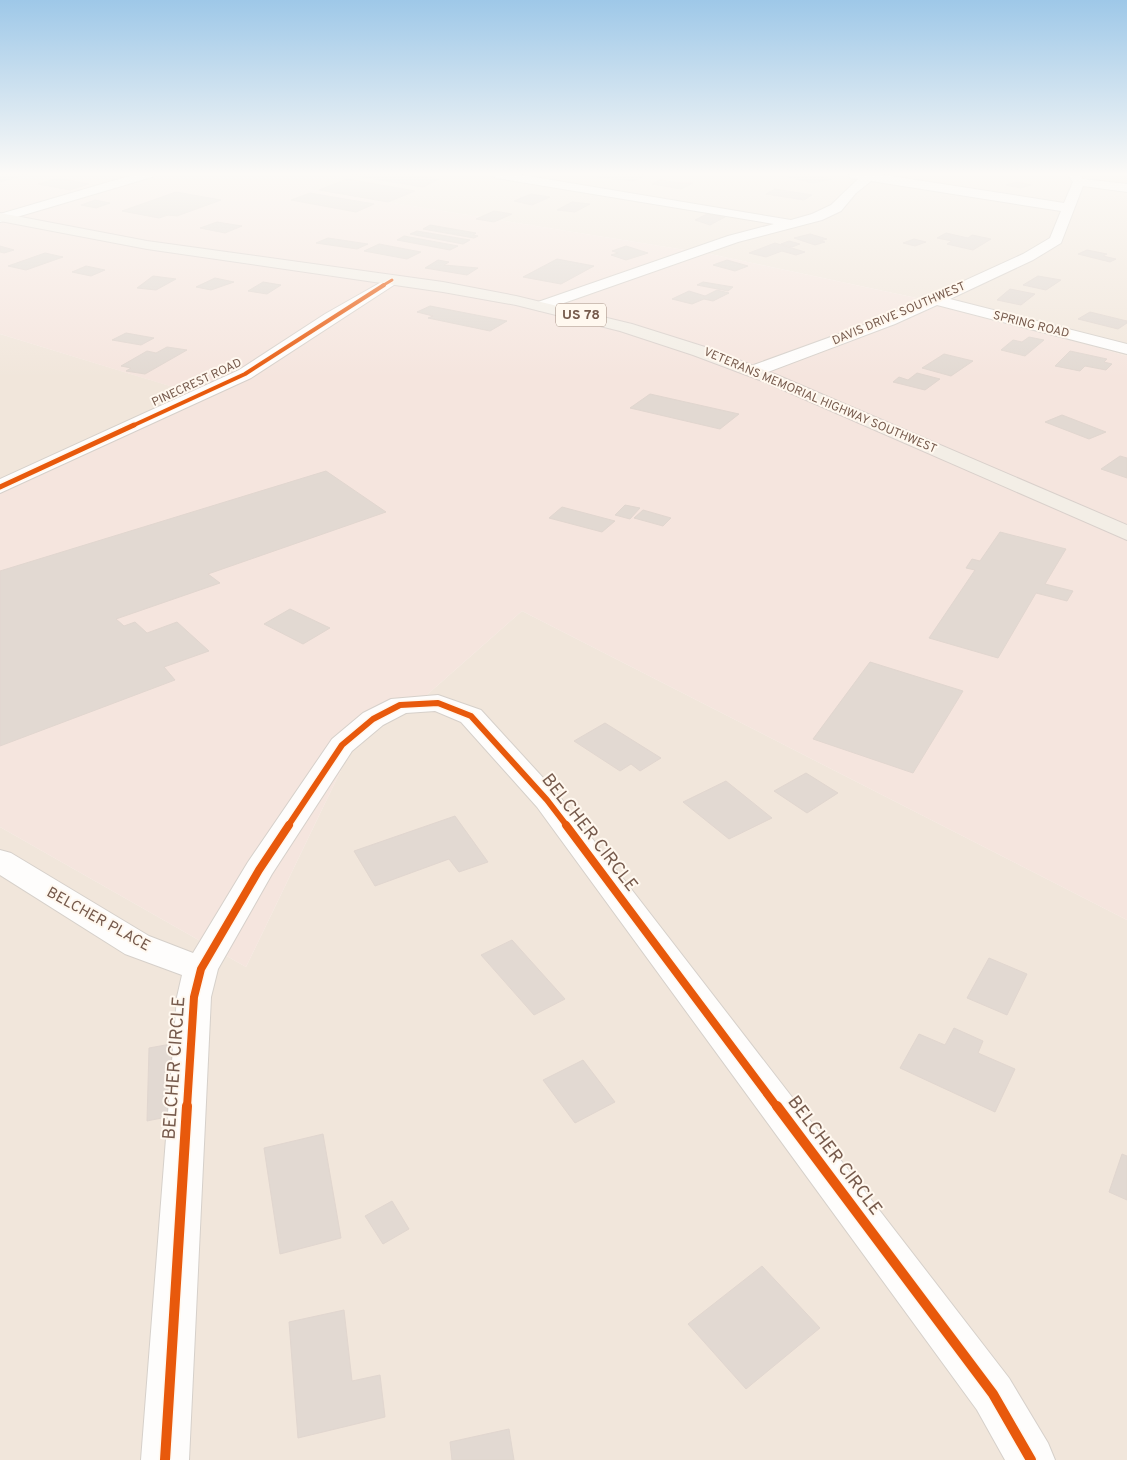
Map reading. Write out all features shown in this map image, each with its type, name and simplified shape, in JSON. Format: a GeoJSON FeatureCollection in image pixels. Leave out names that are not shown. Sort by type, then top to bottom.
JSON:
{"type":"FeatureCollection","features":[{"type":"Feature","properties":{"kind":"main road","name":"VETERANS MEMORIAL HIGHWAY SOUTHWEST"},"geometry":{"type":"LineString","coordinates":[[128,242],[392,280],[541,306],[639,331],[754,371],[1127,533]]}},
{"type":"Feature","properties":{"kind":"street"},"geometry":{"type":"LineString","coordinates":[[541,306],[725,242]]}},
{"type":"Feature","properties":{"kind":"street","name":"DAVIS DRIVE SOUTHWEST"},"geometry":{"type":"LineString","coordinates":[[754,371],[889,321],[1028,256],[1052,242]]}},
{"type":"Feature","properties":{"kind":"street","name":"PINECREST ROAD"},"geometry":{"type":"LineString","coordinates":[[0,487],[245,374],[331,317],[392,280]]}},
{"type":"Feature","properties":{"kind":"street","name":"SPRING ROAD"},"geometry":{"type":"LineString","coordinates":[[936,300],[1127,350]]}},
{"type":"Feature","properties":{"kind":"street","name":"BELCHER CIRCLE"},"geometry":{"type":"LineString","coordinates":[[165,1460],[194,997],[201,969],[260,870],[342,745],[374,719],[400,705],[438,704],[471,716],[547,800],[993,1394],[1031,1460]]}},
{"type":"Feature","properties":{"kind":"street","name":"BELCHER PLACE"},"geometry":{"type":"LineString","coordinates":[[0,861],[137,944],[201,969]]}},
{"type":"Feature","properties":{"kind":"shaded area"},"geometry":{"type":"Polygon","coordinates":[[[0,242],[636,242],[710,254],[968,309],[1127,356],[1127,920],[522,611],[412,708],[356,739],[246,967],[0,827],[0,493],[202,396],[0,334],[0,242]]]}},
{"type":"Feature","properties":{"kind":"shaded area"},"geometry":{"type":"Polygon","coordinates":[[[636,242],[1127,242],[1127,356],[968,309],[710,254],[636,242]]]}},
{"type":"Feature","properties":{"kind":"shaded area"},"geometry":{"type":"Polygon","coordinates":[[[0,334],[203,396],[0,493],[0,334]]]}},
{"type":"Feature","properties":{"kind":"shaded area"},"geometry":{"type":"Polygon","coordinates":[[[522,611],[1127,920],[1127,1460],[0,1460],[0,827],[246,967],[356,739],[412,708],[522,611]]]}},
{"type":"Feature","properties":{"kind":"building"},"geometry":{"type":"Polygon","coordinates":[[[356,242],[368,244],[357,249],[316,243],[356,242]]]}},
{"type":"Feature","properties":{"kind":"building"},"geometry":{"type":"Polygon","coordinates":[[[408,242],[437,242],[458,246],[450,250],[408,242]]]}},
{"type":"Feature","properties":{"kind":"building"},"geometry":{"type":"Polygon","coordinates":[[[793,242],[800,244],[792,247],[781,244],[793,242]]]}},
{"type":"Feature","properties":{"kind":"building"},"geometry":{"type":"Polygon","coordinates":[[[806,242],[825,242],[815,245],[806,242]]]}},
{"type":"Feature","properties":{"kind":"building"},"geometry":{"type":"Polygon","coordinates":[[[905,242],[926,242],[915,246],[903,243],[905,242]]]}},
{"type":"Feature","properties":{"kind":"building"},"geometry":{"type":"Polygon","coordinates":[[[950,242],[986,242],[973,250],[947,244],[950,242]]]}},
{"type":"Feature","properties":{"kind":"building"},"geometry":{"type":"Polygon","coordinates":[[[775,243],[805,252],[796,255],[782,251],[766,257],[749,253],[775,243]]]}},
{"type":"Feature","properties":{"kind":"building"},"geometry":{"type":"Polygon","coordinates":[[[379,244],[421,252],[407,259],[364,251],[379,244]]]}},
{"type":"Feature","properties":{"kind":"building"},"geometry":{"type":"Polygon","coordinates":[[[0,246],[14,250],[4,253],[0,252],[0,246]]]}},
{"type":"Feature","properties":{"kind":"building"},"geometry":{"type":"Polygon","coordinates":[[[626,246],[648,253],[626,260],[611,255],[618,253],[612,251],[626,246]]]}},
{"type":"Feature","properties":{"kind":"building"},"geometry":{"type":"Polygon","coordinates":[[[1087,250],[1107,254],[1103,256],[1116,259],[1110,262],[1078,254],[1087,250]]]}},
{"type":"Feature","properties":{"kind":"building"},"geometry":{"type":"Polygon","coordinates":[[[45,253],[63,257],[26,270],[8,266],[45,253]]]}},
{"type":"Feature","properties":{"kind":"building"},"geometry":{"type":"Polygon","coordinates":[[[557,259],[594,266],[561,284],[523,277],[557,259]]]}},
{"type":"Feature","properties":{"kind":"building"},"geometry":{"type":"Polygon","coordinates":[[[438,260],[449,262],[444,265],[478,268],[467,275],[425,268],[438,260]]]}},
{"type":"Feature","properties":{"kind":"building"},"geometry":{"type":"Polygon","coordinates":[[[727,260],[748,266],[735,271],[713,265],[727,260]]]}},
{"type":"Feature","properties":{"kind":"building"},"geometry":{"type":"Polygon","coordinates":[[[86,266],[105,270],[91,276],[72,272],[86,266]]]}},
{"type":"Feature","properties":{"kind":"building"},"geometry":{"type":"Polygon","coordinates":[[[153,276],[176,279],[156,290],[137,288],[153,276]]]}},
{"type":"Feature","properties":{"kind":"building"},"geometry":{"type":"Polygon","coordinates":[[[1038,276],[1061,280],[1046,290],[1023,285],[1038,276]]]}},
{"type":"Feature","properties":{"kind":"building"},"geometry":{"type":"Polygon","coordinates":[[[215,278],[234,282],[211,290],[196,287],[215,278]]]}},
{"type":"Feature","properties":{"kind":"building"},"geometry":{"type":"Polygon","coordinates":[[[263,282],[281,285],[267,294],[248,291],[263,282]]]}},
{"type":"Feature","properties":{"kind":"building"},"geometry":{"type":"Polygon","coordinates":[[[703,282],[733,287],[728,291],[697,285],[703,282]]]}},
{"type":"Feature","properties":{"kind":"building"},"geometry":{"type":"Polygon","coordinates":[[[1010,289],[1035,294],[1021,305],[997,300],[1010,289]]]}},
{"type":"Feature","properties":{"kind":"building"},"geometry":{"type":"Polygon","coordinates":[[[717,290],[729,293],[713,301],[704,299],[692,304],[672,299],[689,291],[705,296],[717,290]]]}},
{"type":"Feature","properties":{"kind":"building"},"geometry":{"type":"Polygon","coordinates":[[[430,306],[507,321],[490,331],[428,318],[433,316],[417,312],[430,306]]]}},
{"type":"Feature","properties":{"kind":"building"},"geometry":{"type":"Polygon","coordinates":[[[1090,312],[1127,321],[1127,323],[1118,329],[1078,319],[1090,312]]]}},
{"type":"Feature","properties":{"kind":"building"},"geometry":{"type":"Polygon","coordinates":[[[126,333],[154,338],[141,345],[112,340],[126,333]]]}},
{"type":"Feature","properties":{"kind":"building"},"geometry":{"type":"Polygon","coordinates":[[[1029,337],[1044,340],[1025,356],[1001,350],[1013,340],[1022,342],[1029,337]]]}},
{"type":"Feature","properties":{"kind":"building"},"geometry":{"type":"Polygon","coordinates":[[[167,347],[187,350],[145,374],[126,371],[131,368],[121,366],[147,351],[156,353],[167,347]]]}},
{"type":"Feature","properties":{"kind":"building"},"geometry":{"type":"Polygon","coordinates":[[[1070,351],[1107,359],[1104,362],[1112,364],[1106,370],[1085,366],[1080,371],[1055,366],[1070,351]]]}},
{"type":"Feature","properties":{"kind":"building"},"geometry":{"type":"Polygon","coordinates":[[[944,354],[973,361],[951,376],[922,368],[944,354]]]}},
{"type":"Feature","properties":{"kind":"building"},"geometry":{"type":"Polygon","coordinates":[[[917,373],[940,379],[925,390],[893,382],[899,377],[908,380],[917,373]]]}},
{"type":"Feature","properties":{"kind":"building"},"geometry":{"type":"Polygon","coordinates":[[[650,394],[739,414],[720,429],[630,408],[650,394]]]}},
{"type":"Feature","properties":{"kind":"building"},"geometry":{"type":"Polygon","coordinates":[[[1062,415],[1106,432],[1089,439],[1045,422],[1062,415]]]}},
{"type":"Feature","properties":{"kind":"building"},"geometry":{"type":"Polygon","coordinates":[[[1120,456],[1127,458],[1127,478],[1101,469],[1120,456]]]}},
{"type":"Feature","properties":{"kind":"building"},"geometry":{"type":"Polygon","coordinates":[[[326,471],[386,512],[208,574],[220,583],[116,619],[124,626],[135,622],[147,633],[177,622],[209,651],[164,667],[175,680],[0,746],[0,571],[326,471]]]}},
{"type":"Feature","properties":{"kind":"building"},"geometry":{"type":"Polygon","coordinates":[[[625,505],[640,508],[630,519],[615,515],[625,505]]]}},
{"type":"Feature","properties":{"kind":"building"},"geometry":{"type":"Polygon","coordinates":[[[562,507],[615,521],[602,532],[549,518],[562,507]]]}},
{"type":"Feature","properties":{"kind":"building"},"geometry":{"type":"Polygon","coordinates":[[[643,510],[671,518],[663,526],[634,518],[643,510]]]}},
{"type":"Feature","properties":{"kind":"building"},"geometry":{"type":"Polygon","coordinates":[[[1000,532],[1066,549],[1045,584],[1073,591],[1067,601],[1036,593],[998,658],[929,638],[975,570],[966,568],[972,559],[980,561],[1000,532]]]}},
{"type":"Feature","properties":{"kind":"building"},"geometry":{"type":"Polygon","coordinates":[[[290,609],[330,628],[303,644],[264,624],[290,609]]]}},
{"type":"Feature","properties":{"kind":"building"},"geometry":{"type":"Polygon","coordinates":[[[870,662],[963,691],[913,773],[813,739],[870,662]]]}},
{"type":"Feature","properties":{"kind":"building"},"geometry":{"type":"Polygon","coordinates":[[[605,723],[661,758],[640,771],[631,764],[620,771],[574,741],[605,723]]]}},
{"type":"Feature","properties":{"kind":"building"},"geometry":{"type":"Polygon","coordinates":[[[806,773],[838,793],[807,813],[774,791],[806,773]]]}},
{"type":"Feature","properties":{"kind":"building"},"geometry":{"type":"Polygon","coordinates":[[[726,781],[772,818],[729,839],[683,802],[726,781]]]}},
{"type":"Feature","properties":{"kind":"building"},"geometry":{"type":"Polygon","coordinates":[[[455,816],[488,862],[459,872],[449,859],[375,886],[354,851],[455,816]]]}},
{"type":"Feature","properties":{"kind":"building"},"geometry":{"type":"Polygon","coordinates":[[[512,940],[565,999],[534,1015],[481,955],[512,940]]]}},
{"type":"Feature","properties":{"kind":"building"},"geometry":{"type":"Polygon","coordinates":[[[989,958],[1027,974],[1007,1015],[967,998],[989,958]]]}},
{"type":"Feature","properties":{"kind":"building"},"geometry":{"type":"Polygon","coordinates":[[[954,1028],[983,1041],[978,1053],[1015,1069],[995,1112],[900,1068],[919,1034],[945,1045],[954,1028]]]}},
{"type":"Feature","properties":{"kind":"building"},"geometry":{"type":"Polygon","coordinates":[[[182,1042],[181,1114],[147,1121],[149,1048],[182,1042]]]}},
{"type":"Feature","properties":{"kind":"building"},"geometry":{"type":"Polygon","coordinates":[[[583,1060],[615,1102],[575,1123],[543,1080],[583,1060]]]}},
{"type":"Feature","properties":{"kind":"building"},"geometry":{"type":"Polygon","coordinates":[[[323,1134],[341,1238],[280,1254],[264,1148],[323,1134]]]}},
{"type":"Feature","properties":{"kind":"building"},"geometry":{"type":"Polygon","coordinates":[[[1122,1154],[1127,1156],[1127,1200],[1109,1192],[1122,1154]]]}},
{"type":"Feature","properties":{"kind":"building"},"geometry":{"type":"Polygon","coordinates":[[[392,1201],[409,1229],[383,1244],[365,1216],[392,1201]]]}},
{"type":"Feature","properties":{"kind":"building"},"geometry":{"type":"Polygon","coordinates":[[[762,1266],[820,1328],[746,1389],[688,1324],[762,1266]]]}},
{"type":"Feature","properties":{"kind":"building"},"geometry":{"type":"Polygon","coordinates":[[[344,1310],[352,1381],[380,1375],[385,1417],[298,1438],[289,1322],[344,1310]]]}},
{"type":"Feature","properties":{"kind":"building"},"geometry":{"type":"Polygon","coordinates":[[[509,1429],[514,1460],[452,1460],[450,1442],[509,1429]]]}},
{"type":"Feature","properties":{"kind":"cycle path"},"geometry":{"type":"LineString","coordinates":[[0,487],[245,374],[331,317],[392,280]]}},
{"type":"Feature","properties":{"kind":"cycle path"},"geometry":{"type":"LineString","coordinates":[[165,1460],[194,997],[201,969],[259,870],[342,745],[373,719],[400,705],[438,703],[471,716],[547,800],[993,1394],[1031,1460]]}}]}
